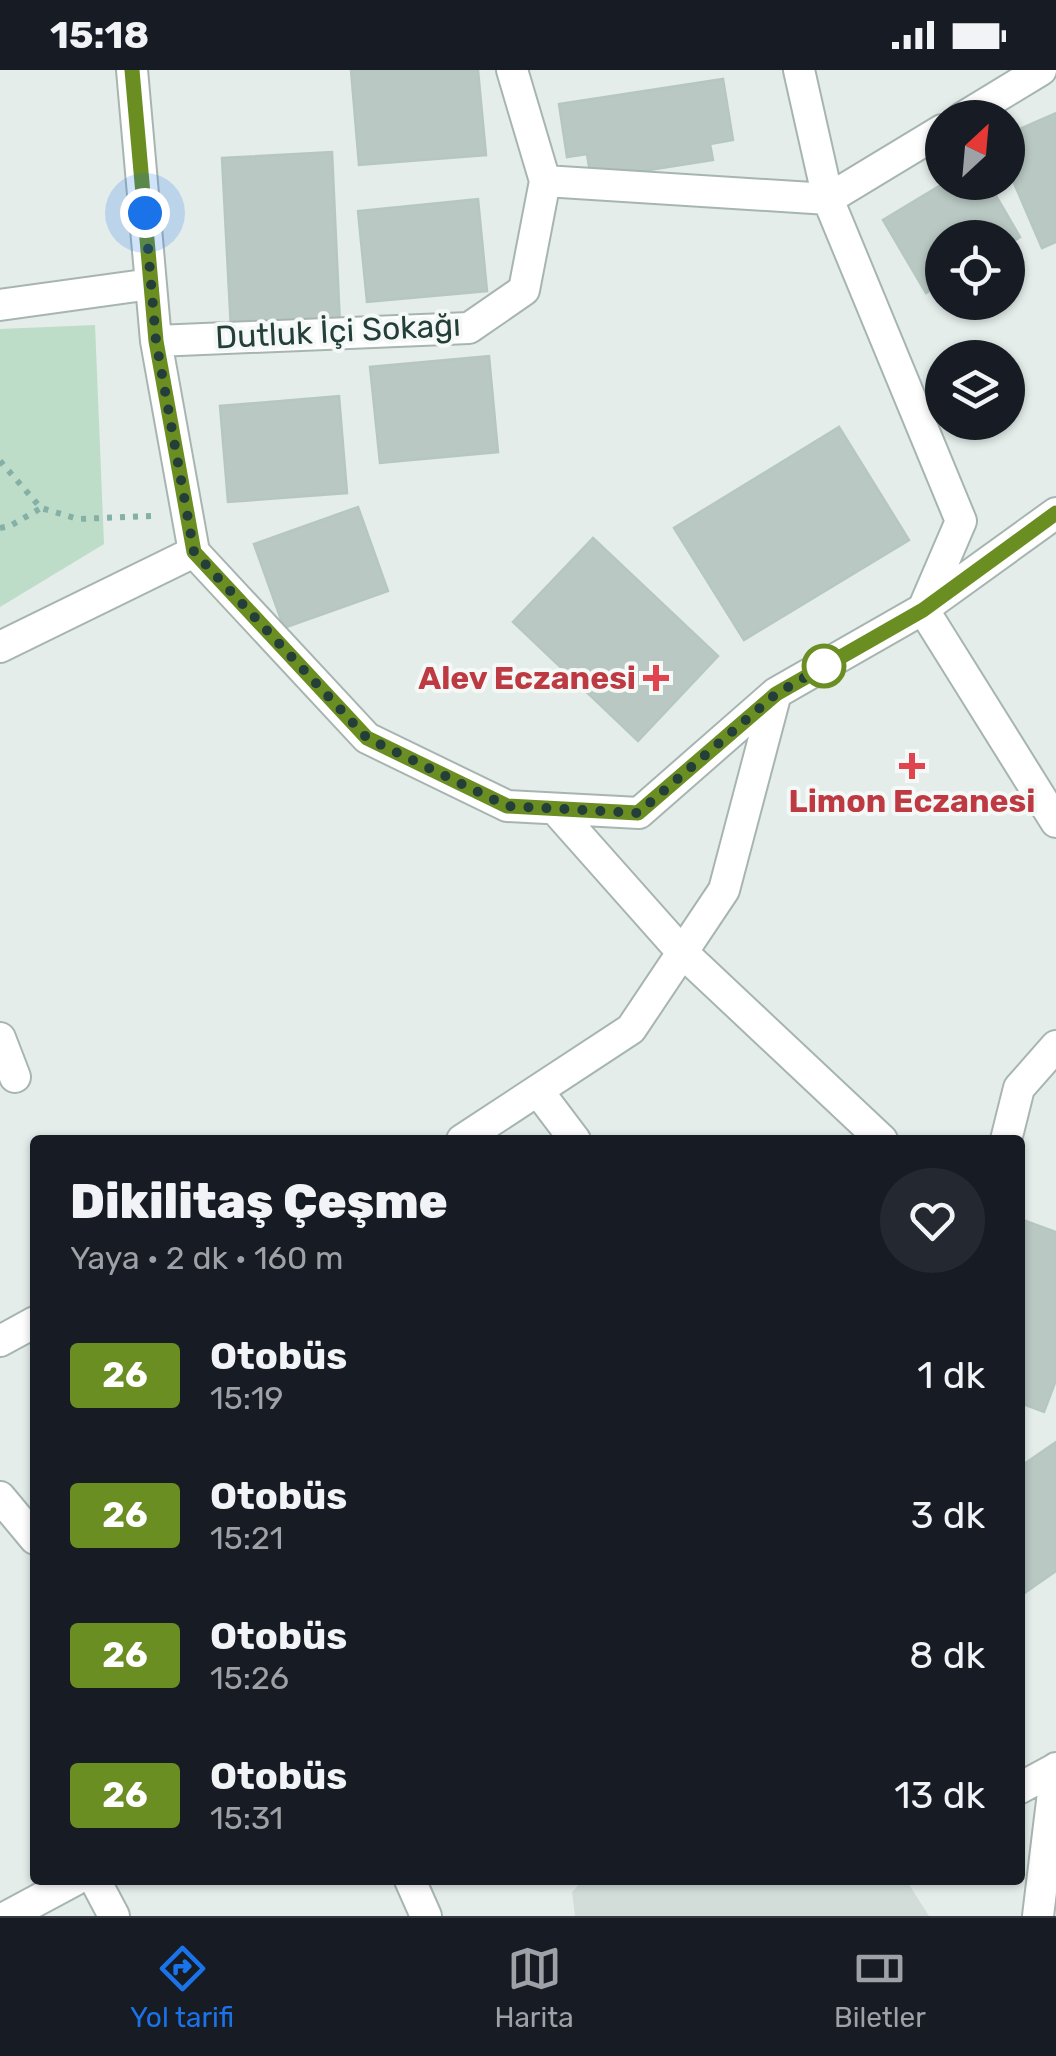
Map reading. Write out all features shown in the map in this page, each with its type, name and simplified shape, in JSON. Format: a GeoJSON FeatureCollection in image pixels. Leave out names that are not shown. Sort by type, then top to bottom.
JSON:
{"type":"FeatureCollection","features":[{"type":"Feature","properties":{"kind":"street"},"geometry":{"type":"LineString","coordinates":[[132,70],[156,341],[194,552],[367,738],[507,806],[638,813],[776,694],[923,610],[1056,512]]}},
{"type":"Feature","properties":{"kind":"street","name":"Dutluk İçi Sokağı"},"geometry":{"type":"LineString","coordinates":[[156,341],[468,328],[524,290],[545,181],[512,70]]}},
{"type":"Feature","properties":{"kind":"street"},"geometry":{"type":"LineString","coordinates":[[798,70],[828,198],[960,521],[923,610]]}},
{"type":"Feature","properties":{"kind":"street"},"geometry":{"type":"LineString","coordinates":[[992,100],[1041,70]]}},
{"type":"Feature","properties":{"kind":"street"},"geometry":{"type":"LineString","coordinates":[[545,181],[828,198],[925,140]]}},
{"type":"Feature","properties":{"kind":"street"},"geometry":{"type":"LineString","coordinates":[[0,305],[151,284]]}},
{"type":"Feature","properties":{"kind":"street"},"geometry":{"type":"LineString","coordinates":[[0,648],[194,552]]}},
{"type":"Feature","properties":{"kind":"street"},"geometry":{"type":"LineString","coordinates":[[923,610],[1047,786],[1056,822]]}},
{"type":"Feature","properties":{"kind":"street"},"geometry":{"type":"LineString","coordinates":[[470,1135],[631,1029],[724,890],[776,694]]}},
{"type":"Feature","properties":{"kind":"street"},"geometry":{"type":"LineString","coordinates":[[555,809],[682,952],[877,1135]]}},
{"type":"Feature","properties":{"kind":"street"},"geometry":{"type":"LineString","coordinates":[[0,1038],[16,1077]]}},
{"type":"Feature","properties":{"kind":"street"},"geometry":{"type":"LineString","coordinates":[[1007,1135],[1019,1088],[1056,1046]]}},
{"type":"Feature","properties":{"kind":"street"},"geometry":{"type":"LineString","coordinates":[[538,1091],[571,1135]]}},
{"type":"Feature","properties":{"kind":"street"},"geometry":{"type":"LineString","coordinates":[[0,1341],[30,1325]]}},
{"type":"Feature","properties":{"kind":"street"},"geometry":{"type":"LineString","coordinates":[[0,1497],[30,1533]]}},
{"type":"Feature","properties":{"kind":"street"},"geometry":{"type":"LineString","coordinates":[[1025,1785],[1055,1768]]}},
{"type":"Feature","properties":{"kind":"street"},"geometry":{"type":"LineString","coordinates":[[1038,1916],[1055,1768]]}},
{"type":"Feature","properties":{"kind":"street"},"geometry":{"type":"LineString","coordinates":[[8,1916],[66,1885]]}},
{"type":"Feature","properties":{"kind":"street"},"geometry":{"type":"LineString","coordinates":[[98,1885],[114,1916]]}},
{"type":"Feature","properties":{"kind":"street"},"geometry":{"type":"LineString","coordinates":[[412,1885],[426,1916]]}},
{"type":"Feature","properties":{"kind":"path"},"geometry":{"type":"LineString","coordinates":[[0,461],[42,508],[78,519],[188,514]]}},
{"type":"Feature","properties":{"kind":"path"},"geometry":{"type":"LineString","coordinates":[[0,528],[42,508]]}},
{"type":"Feature","properties":{"kind":"shaded area"},"geometry":{"type":"Polygon","coordinates":[[[578,1885],[909,1885],[929,1916],[575,1916],[572,1892],[578,1885]]]}},
{"type":"Feature","properties":{"kind":"green space"},"geometry":{"type":"Polygon","coordinates":[[[95,325],[104,544],[0,607],[0,329],[95,325]]]}},
{"type":"Feature","properties":{"kind":"building"},"geometry":{"type":"Polygon","coordinates":[[[351,70],[478,70],[486,155],[359,165],[351,70]]]}},
{"type":"Feature","properties":{"kind":"building"},"geometry":{"type":"Polygon","coordinates":[[[723,79],[733,140],[710,144],[713,160],[591,179],[587,154],[567,157],[559,104],[723,79]]]}},
{"type":"Feature","properties":{"kind":"building"},"geometry":{"type":"Polygon","coordinates":[[[1056,113],[1056,242],[1042,248],[1021,200],[1025,200],[1025,127],[1056,113]]]}},
{"type":"Feature","properties":{"kind":"building"},"geometry":{"type":"Polygon","coordinates":[[[332,152],[340,325],[231,330],[222,158],[332,152]]]}},
{"type":"Feature","properties":{"kind":"building"},"geometry":{"type":"Polygon","coordinates":[[[925,195],[925,200],[998,200],[1010,220],[925,220],[925,291],[883,220],[925,195]]]}},
{"type":"Feature","properties":{"kind":"building"},"geometry":{"type":"Polygon","coordinates":[[[478,199],[487,291],[367,302],[358,211],[478,199]]]}},
{"type":"Feature","properties":{"kind":"building"},"geometry":{"type":"Polygon","coordinates":[[[489,356],[498,452],[380,463],[370,367],[489,356]]]}},
{"type":"Feature","properties":{"kind":"building"},"geometry":{"type":"Polygon","coordinates":[[[339,396],[347,493],[228,502],[220,406],[339,396]]]}},
{"type":"Feature","properties":{"kind":"building"},"geometry":{"type":"Polygon","coordinates":[[[839,427],[909,540],[744,640],[674,528],[839,427]]]}},
{"type":"Feature","properties":{"kind":"building"},"geometry":{"type":"Polygon","coordinates":[[[358,507],[388,591],[284,628],[254,544],[358,507]]]}},
{"type":"Feature","properties":{"kind":"building"},"geometry":{"type":"Polygon","coordinates":[[[593,538],[718,656],[638,741],[513,622],[593,538]]]}},
{"type":"Feature","properties":{"kind":"building"},"geometry":{"type":"Polygon","coordinates":[[[1025,1221],[1056,1232],[1056,1380],[1044,1412],[1025,1405],[1025,1221]]]}},
{"type":"Feature","properties":{"kind":"building"},"geometry":{"type":"Polygon","coordinates":[[[1056,1442],[1056,1571],[1025,1593],[1025,1464],[1056,1442]]]}},
{"type":"Feature","properties":{"kind":"bus line","name":"26"},"geometry":{"type":"LineString","coordinates":[[132,70],[156,341],[194,552],[367,738],[507,806],[638,813],[776,694],[923,610],[1056,513]]}},
{"type":"Feature","properties":{"kind":"place","name":"Alev Eczanesi"},"geometry":{"type":"Point","coordinates":[656,678]}},
{"type":"Feature","properties":{"kind":"place","name":"Limon Eczanesi"},"geometry":{"type":"Point","coordinates":[912,766]}},
{"type":"Feature","properties":{"kind":"route"},"geometry":{"type":"LineString","coordinates":[[145,213],[156,341],[194,552],[367,738],[507,806],[638,813],[776,694],[835,660],[824,666]]}}]}
